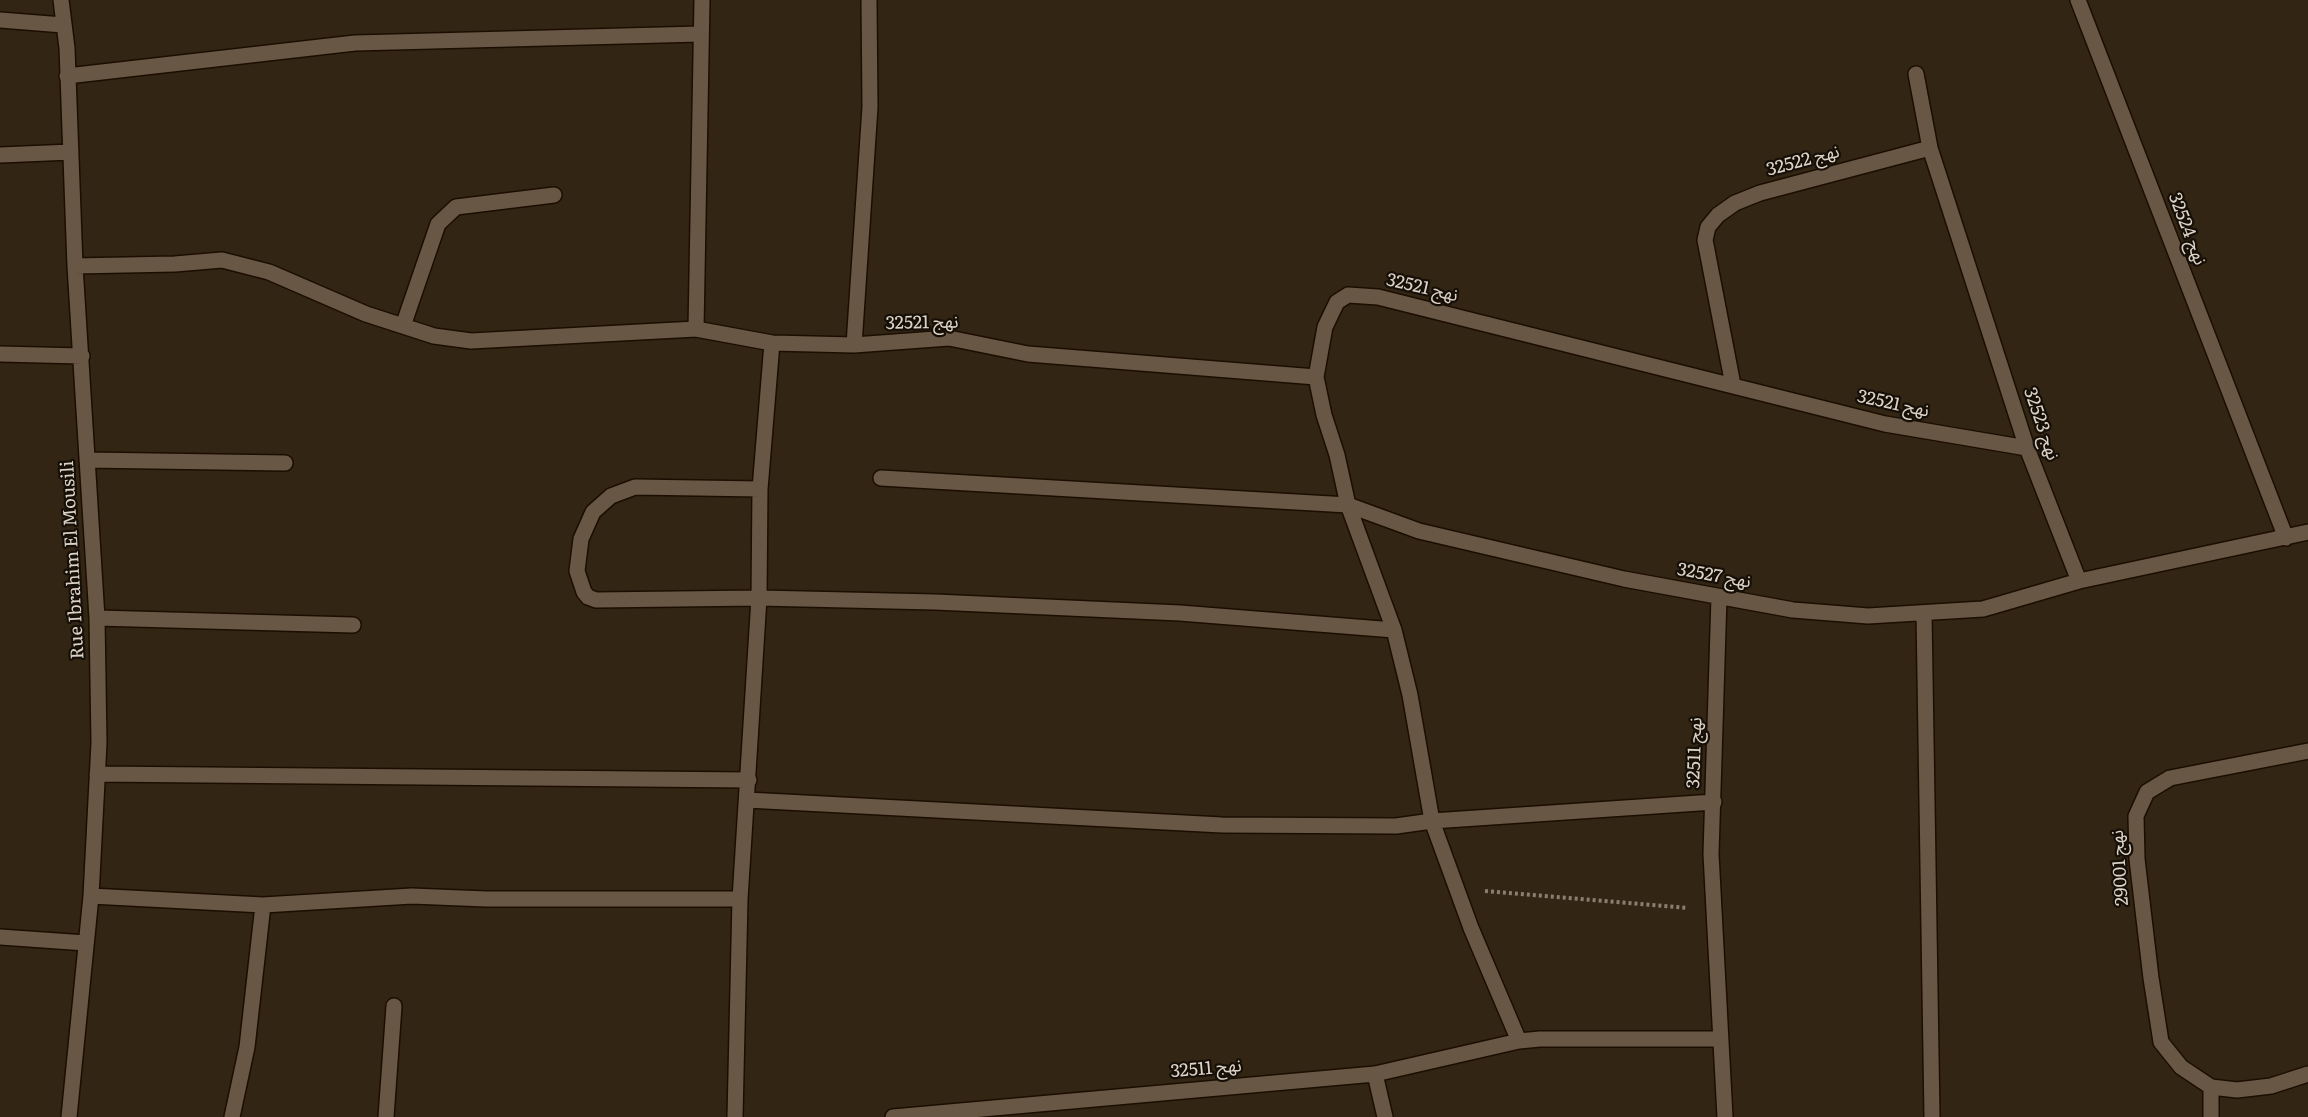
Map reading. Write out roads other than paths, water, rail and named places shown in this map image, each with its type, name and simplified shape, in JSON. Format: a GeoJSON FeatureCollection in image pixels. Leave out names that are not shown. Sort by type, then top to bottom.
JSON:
{"type":"FeatureCollection","features":[{"type":"Feature","properties":{"kind":"street","name":"Rue Ibrahim El Mousili"},"geometry":{"type":"LineString","coordinates":[[61,0],[67,48],[75,266],[97,618],[99,743],[91,896],[69,1117]]}},
{"type":"Feature","properties":{"kind":"street"},"geometry":{"type":"LineString","coordinates":[[696,329],[702,0]]}},
{"type":"Feature","properties":{"kind":"street"},"geometry":{"type":"LineString","coordinates":[[854,345],[870,107],[869,0]]}},
{"type":"Feature","properties":{"kind":"street","name":"نهج 32524"},"geometry":{"type":"LineString","coordinates":[[2078,0],[2286,538]]}},
{"type":"Feature","properties":{"kind":"street"},"geometry":{"type":"LineString","coordinates":[[0,20],[63,25]]}},
{"type":"Feature","properties":{"kind":"street"},"geometry":{"type":"LineString","coordinates":[[67,75],[355,43],[700,34]]}},
{"type":"Feature","properties":{"kind":"street","name":"نهج 32523"},"geometry":{"type":"LineString","coordinates":[[1916,75],[1930,148],[2027,448],[2079,581]]}},
{"type":"Feature","properties":{"kind":"street","name":"نهج 32522"},"geometry":{"type":"LineString","coordinates":[[1733,385],[1705,240],[1708,227],[1718,215],[1735,203],[1760,193],[1930,148]]}},
{"type":"Feature","properties":{"kind":"street"},"geometry":{"type":"LineString","coordinates":[[0,155],[71,152]]}},
{"type":"Feature","properties":{"kind":"street"},"geometry":{"type":"LineString","coordinates":[[403,326],[438,224],[456,207],[554,195]]}},
{"type":"Feature","properties":{"kind":"street","name":"نهج 32521"},"geometry":{"type":"LineString","coordinates":[[75,266],[175,264],[222,260],[269,272],[366,314],[434,336],[471,341],[696,329],[772,343],[854,345],[949,338],[1028,354],[1316,376],[1325,327],[1337,302],[1348,295],[1378,297],[1886,424],[2027,448]]}},
{"type":"Feature","properties":{"kind":"street"},"geometry":{"type":"LineString","coordinates":[[735,1117],[740,899],[759,598],[760,489],[772,343]]}},
{"type":"Feature","properties":{"kind":"street"},"geometry":{"type":"LineString","coordinates":[[0,354],[82,356]]}},
{"type":"Feature","properties":{"kind":"street"},"geometry":{"type":"LineString","coordinates":[[1316,376],[1348,505],[1394,630],[1410,695],[1432,821],[1471,928],[1519,1041]]}},
{"type":"Feature","properties":{"kind":"street"},"geometry":{"type":"LineString","coordinates":[[87,460],[285,463]]}},
{"type":"Feature","properties":{"kind":"street","name":"نهج 32527"},"geometry":{"type":"LineString","coordinates":[[881,478],[1348,505],[1419,531],[1473,544],[1624,579],[1793,610],[1868,616],[1983,609],[2079,581]]}},
{"type":"Feature","properties":{"kind":"street"},"geometry":{"type":"LineString","coordinates":[[760,489],[635,487],[611,496],[593,512],[581,539],[578,571],[584,592],[588,597],[596,600],[759,598],[935,602],[1180,613],[1394,630]]}},
{"type":"Feature","properties":{"kind":"street"},"geometry":{"type":"LineString","coordinates":[[2079,581],[2308,532]]}},
{"type":"Feature","properties":{"kind":"street","name":"نهج 32511"},"geometry":{"type":"LineString","coordinates":[[1719,597],[1711,854],[1725,1117]]}},
{"type":"Feature","properties":{"kind":"street"},"geometry":{"type":"LineString","coordinates":[[1924,613],[1932,1117]]}},
{"type":"Feature","properties":{"kind":"street"},"geometry":{"type":"LineString","coordinates":[[97,618],[353,625]]}},
{"type":"Feature","properties":{"kind":"street","name":"نهج 29001"},"geometry":{"type":"LineString","coordinates":[[2211,1087],[2181,1066],[2161,1042],[2137,859],[2136,816],[2147,792],[2170,778],[2308,751]]}},
{"type":"Feature","properties":{"kind":"street"},"geometry":{"type":"LineString","coordinates":[[96,774],[749,780]]}},
{"type":"Feature","properties":{"kind":"street"},"geometry":{"type":"LineString","coordinates":[[747,800],[1222,825],[1396,826],[1432,821],[1713,802]]}},
{"type":"Feature","properties":{"kind":"street"},"geometry":{"type":"LineString","coordinates":[[91,896],[263,905],[412,896],[486,899],[740,899]]}},
{"type":"Feature","properties":{"kind":"street"},"geometry":{"type":"LineString","coordinates":[[232,1117],[248,1047],[263,905]]}},
{"type":"Feature","properties":{"kind":"street"},"geometry":{"type":"LineString","coordinates":[[0,937],[86,944]]}},
{"type":"Feature","properties":{"kind":"street"},"geometry":{"type":"LineString","coordinates":[[386,1117],[394,1006]]}},
{"type":"Feature","properties":{"kind":"street","name":"نهج 32511"},"geometry":{"type":"LineString","coordinates":[[893,1117],[1375,1074],[1519,1041],[1540,1039],[1720,1039]]}},
{"type":"Feature","properties":{"kind":"street"},"geometry":{"type":"LineString","coordinates":[[1375,1074],[1385,1117]]}},
{"type":"Feature","properties":{"kind":"street"},"geometry":{"type":"LineString","coordinates":[[2211,1117],[2211,1087],[2237,1090],[2271,1086],[2308,1074]]}}]}
